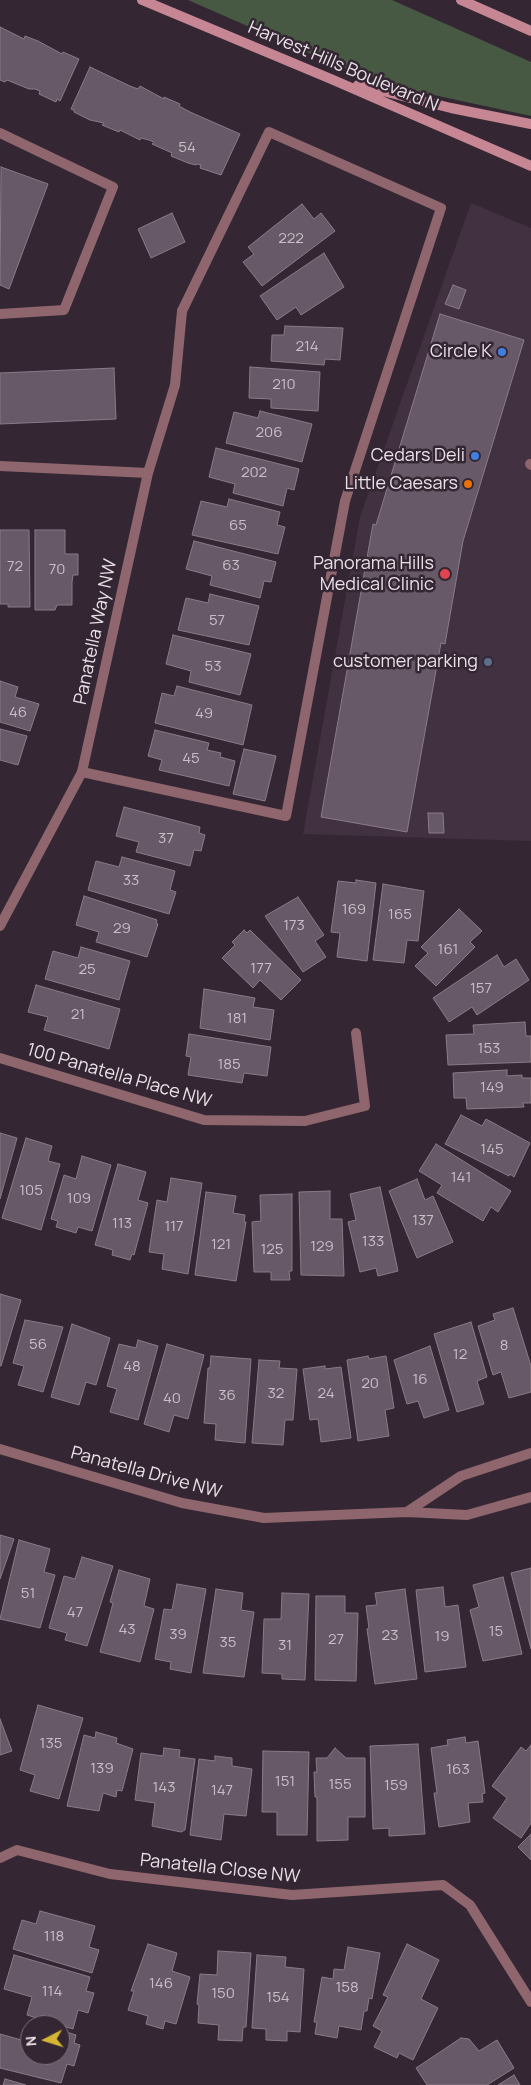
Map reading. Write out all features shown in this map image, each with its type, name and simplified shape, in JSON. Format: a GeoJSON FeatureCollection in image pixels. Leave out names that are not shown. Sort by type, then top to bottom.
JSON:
{"type":"FeatureCollection","features":[{"type":"Feature","properties":{"kind":"main road","name":"Harvest Hills Boulevard N"},"geometry":{"type":"LineString","coordinates":[[142,0],[331,79],[531,166]]}},
{"type":"Feature","properties":{"kind":"main road"},"geometry":{"type":"LineString","coordinates":[[461,0],[531,31]]}},
{"type":"Feature","properties":{"kind":"main road"},"geometry":{"type":"LineString","coordinates":[[331,79],[451,108],[531,124]]}},
{"type":"Feature","properties":{"kind":"street","name":"Panatella Way NW"},"geometry":{"type":"LineString","coordinates":[[0,926],[82,772],[148,473],[176,385],[182,311],[269,132],[440,208],[344,501],[286,816],[82,772]]}},
{"type":"Feature","properties":{"kind":"street"},"geometry":{"type":"LineString","coordinates":[[0,133],[113,187],[64,310],[0,314]]}},
{"type":"Feature","properties":{"kind":"street"},"geometry":{"type":"LineString","coordinates":[[0,466],[148,473]]}},
{"type":"Feature","properties":{"kind":"street","name":"100 Panatella Place NW"},"geometry":{"type":"LineString","coordinates":[[0,1058],[204,1120],[305,1121],[364,1106],[356,1033]]}},
{"type":"Feature","properties":{"kind":"street","name":"Panatella Drive NW"},"geometry":{"type":"LineString","coordinates":[[0,1449],[182,1504],[264,1518],[406,1512],[467,1515],[531,1497]]}},
{"type":"Feature","properties":{"kind":"street"},"geometry":{"type":"LineString","coordinates":[[406,1512],[461,1476],[531,1453]]}},
{"type":"Feature","properties":{"kind":"street","name":"Panatella Close NW"},"geometry":{"type":"LineString","coordinates":[[0,1858],[17,1850],[110,1874],[292,1895],[443,1884],[470,1905],[531,2002]]}},
{"type":"Feature","properties":{"kind":"shaded area"},"geometry":{"type":"Polygon","coordinates":[[[471,203],[531,228],[531,841],[303,834],[360,517],[471,203]]]}},
{"type":"Feature","properties":{"kind":"green space"},"geometry":{"type":"Polygon","coordinates":[[[188,0],[392,0],[531,62],[531,116],[406,89],[334,64],[188,0]]]}},
{"type":"Feature","properties":{"kind":"building"},"geometry":{"type":"Polygon","coordinates":[[[0,27],[24,39],[25,36],[62,54],[63,52],[79,59],[60,101],[57,99],[56,102],[39,94],[40,91],[35,89],[29,89],[7,80],[5,82],[0,80],[0,27]]]}},
{"type":"Feature","properties":{"kind":"building"},"geometry":{"type":"Polygon","coordinates":[[[90,67],[130,86],[138,89],[140,86],[164,99],[164,97],[180,104],[179,106],[190,112],[240,134],[221,175],[200,168],[201,165],[188,163],[171,156],[172,153],[152,144],[154,142],[141,138],[140,140],[120,130],[119,132],[102,125],[104,123],[90,120],[74,112],[71,109],[90,67]]]}},
{"type":"Feature","properties":{"kind":"building"},"geometry":{"type":"Polygon","coordinates":[[[1,167],[48,184],[9,289],[0,285],[1,167]]]}},
{"type":"Feature","properties":{"kind":"building"},"geometry":{"type":"Polygon","coordinates":[[[302,204],[314,219],[321,213],[335,231],[262,286],[243,262],[254,254],[248,247],[302,204]]]}},
{"type":"Feature","properties":{"kind":"building"},"geometry":{"type":"Polygon","coordinates":[[[172,213],[185,242],[151,258],[138,229],[172,213]]]}},
{"type":"Feature","properties":{"kind":"building"},"geometry":{"type":"Polygon","coordinates":[[[324,253],[344,287],[301,315],[296,307],[277,320],[260,296],[324,253]]]}},
{"type":"Feature","properties":{"kind":"building"},"geometry":{"type":"Polygon","coordinates":[[[453,285],[466,290],[459,309],[445,304],[453,285]]]}},
{"type":"Feature","properties":{"kind":"building"},"geometry":{"type":"Polygon","coordinates":[[[440,314],[524,340],[463,541],[445,644],[441,643],[407,832],[321,817],[373,524],[376,525],[440,314]]]}},
{"type":"Feature","properties":{"kind":"building"},"geometry":{"type":"Polygon","coordinates":[[[285,326],[343,328],[340,360],[325,359],[324,365],[271,361],[272,335],[284,335],[285,326]]]}},
{"type":"Feature","properties":{"kind":"building"},"geometry":{"type":"Polygon","coordinates":[[[250,367],[320,372],[318,411],[271,408],[271,399],[249,398],[250,367]]]}},
{"type":"Feature","properties":{"kind":"building"},"geometry":{"type":"Polygon","coordinates":[[[114,368],[116,419],[0,424],[0,373],[114,368]]]}},
{"type":"Feature","properties":{"kind":"building"},"geometry":{"type":"Polygon","coordinates":[[[260,411],[312,424],[302,462],[226,443],[234,412],[258,418],[260,411]]]}},
{"type":"Feature","properties":{"kind":"building"},"geometry":{"type":"Polygon","coordinates":[[[216,448],[299,469],[294,490],[287,488],[283,506],[233,493],[235,484],[209,477],[216,448]]]}},
{"type":"Feature","properties":{"kind":"building"},"geometry":{"type":"Polygon","coordinates":[[[229,499],[280,512],[277,525],[285,527],[278,554],[192,535],[201,501],[227,507],[229,499]]]}},
{"type":"Feature","properties":{"kind":"building"},"geometry":{"type":"Polygon","coordinates":[[[0,530],[29,530],[30,607],[8,607],[8,604],[0,604],[0,530]]]}},
{"type":"Feature","properties":{"kind":"building"},"geometry":{"type":"Polygon","coordinates":[[[35,530],[65,530],[65,554],[78,554],[78,575],[73,575],[72,582],[72,605],[57,605],[55,610],[35,610],[35,530]]]}},
{"type":"Feature","properties":{"kind":"building"},"geometry":{"type":"Polygon","coordinates":[[[194,541],[276,562],[271,582],[264,581],[260,598],[210,585],[212,576],[186,569],[194,541]]]}},
{"type":"Feature","properties":{"kind":"building"},"geometry":{"type":"Polygon","coordinates":[[[210,594],[259,606],[249,645],[178,630],[186,598],[208,603],[210,594]]]}},
{"type":"Feature","properties":{"kind":"building"},"geometry":{"type":"Polygon","coordinates":[[[173,635],[251,654],[240,695],[189,682],[191,671],[166,664],[173,635]]]}},
{"type":"Feature","properties":{"kind":"building"},"geometry":{"type":"Polygon","coordinates":[[[0,681],[18,687],[15,697],[39,704],[30,731],[0,722],[0,681]]]}},
{"type":"Feature","properties":{"kind":"building"},"geometry":{"type":"Polygon","coordinates":[[[177,686],[252,705],[243,745],[155,723],[162,693],[174,696],[177,686]]]}},
{"type":"Feature","properties":{"kind":"building"},"geometry":{"type":"Polygon","coordinates":[[[0,729],[27,736],[18,765],[0,760],[0,729]]]}},
{"type":"Feature","properties":{"kind":"building"},"geometry":{"type":"Polygon","coordinates":[[[155,730],[209,743],[207,750],[221,753],[220,757],[235,761],[229,786],[159,770],[162,760],[148,756],[155,730]]]}},
{"type":"Feature","properties":{"kind":"building"},"geometry":{"type":"Polygon","coordinates":[[[244,749],[276,756],[265,801],[233,794],[244,749]]]}},
{"type":"Feature","properties":{"kind":"building"},"geometry":{"type":"Polygon","coordinates":[[[124,807],[200,827],[199,833],[205,835],[201,851],[194,850],[190,866],[136,852],[139,842],[116,836],[124,807]]]}},
{"type":"Feature","properties":{"kind":"building"},"geometry":{"type":"Polygon","coordinates":[[[428,813],[443,813],[444,833],[429,833],[428,813]]]}},
{"type":"Feature","properties":{"kind":"building"},"geometry":{"type":"Polygon","coordinates":[[[122,857],[175,871],[170,890],[176,892],[169,914],[88,890],[96,861],[119,867],[122,857]]]}},
{"type":"Feature","properties":{"kind":"building"},"geometry":{"type":"Polygon","coordinates":[[[356,880],[376,883],[367,961],[337,957],[340,933],[331,932],[338,881],[356,883],[356,880]]]}},
{"type":"Feature","properties":{"kind":"building"},"geometry":{"type":"Polygon","coordinates":[[[383,884],[424,891],[418,941],[407,940],[404,963],[373,960],[383,884]]]}},
{"type":"Feature","properties":{"kind":"building"},"geometry":{"type":"Polygon","coordinates":[[[84,896],[157,920],[156,923],[158,924],[147,957],[96,942],[99,932],[76,925],[84,896]]]}},
{"type":"Feature","properties":{"kind":"building"},"geometry":{"type":"Polygon","coordinates":[[[298,897],[324,935],[315,941],[326,957],[303,972],[265,916],[298,897]]]}},
{"type":"Feature","properties":{"kind":"building"},"geometry":{"type":"Polygon","coordinates":[[[459,909],[482,931],[470,942],[475,947],[436,986],[415,966],[428,953],[421,947],[459,909]]]}},
{"type":"Feature","properties":{"kind":"building"},"geometry":{"type":"Polygon","coordinates":[[[244,930],[247,933],[250,930],[301,980],[281,1000],[260,980],[253,988],[222,958],[235,945],[232,942],[244,930]]]}},
{"type":"Feature","properties":{"kind":"building"},"geometry":{"type":"Polygon","coordinates":[[[81,947],[130,961],[119,1000],[45,979],[53,951],[78,958],[81,947]]]}},
{"type":"Feature","properties":{"kind":"building"},"geometry":{"type":"Polygon","coordinates":[[[497,955],[504,967],[516,959],[529,980],[477,1015],[472,1007],[449,1022],[433,998],[497,955]]]}},
{"type":"Feature","properties":{"kind":"building"},"geometry":{"type":"Polygon","coordinates":[[[36,985],[120,1009],[109,1049],[44,1030],[48,1017],[28,1012],[36,985]]]}},
{"type":"Feature","properties":{"kind":"building"},"geometry":{"type":"Polygon","coordinates":[[[204,989],[255,998],[253,1007],[274,1010],[270,1040],[200,1028],[204,989]]]}},
{"type":"Feature","properties":{"kind":"building"},"geometry":{"type":"Polygon","coordinates":[[[525,1022],[526,1036],[531,1036],[531,1062],[448,1065],[446,1035],[474,1034],[473,1025],[525,1022]]]}},
{"type":"Feature","properties":{"kind":"building"},"geometry":{"type":"Polygon","coordinates":[[[189,1034],[271,1047],[267,1076],[244,1073],[242,1083],[188,1075],[191,1057],[186,1056],[189,1034]]]}},
{"type":"Feature","properties":{"kind":"building"},"geometry":{"type":"Polygon","coordinates":[[[507,1070],[507,1076],[522,1075],[522,1078],[531,1078],[531,1103],[523,1103],[524,1107],[467,1109],[466,1098],[454,1098],[453,1073],[507,1070]]]}},
{"type":"Feature","properties":{"kind":"building"},"geometry":{"type":"Polygon","coordinates":[[[461,1115],[482,1126],[486,1119],[530,1143],[514,1177],[445,1144],[461,1115]]]}},
{"type":"Feature","properties":{"kind":"building"},"geometry":{"type":"Polygon","coordinates":[[[0,1133],[17,1138],[0,1199],[0,1133]]]}},
{"type":"Feature","properties":{"kind":"building"},"geometry":{"type":"Polygon","coordinates":[[[26,1138],[52,1146],[48,1161],[60,1164],[41,1230],[2,1218],[26,1138]]]}},
{"type":"Feature","properties":{"kind":"building"},"geometry":{"type":"Polygon","coordinates":[[[436,1144],[511,1191],[498,1212],[491,1207],[483,1221],[437,1193],[442,1185],[419,1171],[436,1144]]]}},
{"type":"Feature","properties":{"kind":"building"},"geometry":{"type":"Polygon","coordinates":[[[82,1156],[111,1165],[92,1231],[78,1227],[76,1233],[56,1227],[58,1221],[51,1219],[64,1175],[76,1179],[82,1156]]]}},
{"type":"Feature","properties":{"kind":"building"},"geometry":{"type":"Polygon","coordinates":[[[118,1164],[146,1172],[138,1200],[148,1203],[134,1255],[132,1254],[130,1260],[112,1255],[113,1250],[95,1245],[118,1164]]]}},
{"type":"Feature","properties":{"kind":"building"},"geometry":{"type":"Polygon","coordinates":[[[171,1178],[202,1183],[188,1274],[162,1269],[164,1254],[149,1252],[157,1200],[167,1202],[171,1178]]]}},
{"type":"Feature","properties":{"kind":"building"},"geometry":{"type":"Polygon","coordinates":[[[417,1179],[425,1200],[433,1196],[453,1242],[417,1258],[389,1191],[417,1179]]]}},
{"type":"Feature","properties":{"kind":"building"},"geometry":{"type":"Polygon","coordinates":[[[380,1187],[398,1271],[378,1276],[376,1268],[360,1272],[348,1222],[356,1220],[350,1194],[380,1187]]]}},
{"type":"Feature","properties":{"kind":"building"},"geometry":{"type":"Polygon","coordinates":[[[330,1191],[330,1219],[342,1219],[344,1276],[301,1275],[299,1192],[330,1191]]]}},
{"type":"Feature","properties":{"kind":"building"},"geometry":{"type":"Polygon","coordinates":[[[206,1192],[236,1196],[233,1213],[245,1215],[244,1222],[246,1222],[236,1281],[195,1275],[206,1192]]]}},
{"type":"Feature","properties":{"kind":"building"},"geometry":{"type":"Polygon","coordinates":[[[292,1194],[292,1271],[289,1271],[290,1280],[271,1280],[271,1272],[254,1272],[252,1222],[261,1221],[260,1195],[292,1194]]]}},
{"type":"Feature","properties":{"kind":"building"},"geometry":{"type":"Polygon","coordinates":[[[0,1294],[21,1300],[1,1366],[0,1366],[0,1294]]]}},
{"type":"Feature","properties":{"kind":"building"},"geometry":{"type":"Polygon","coordinates":[[[513,1308],[531,1366],[531,1392],[509,1398],[501,1372],[493,1375],[478,1326],[495,1320],[493,1314],[513,1308]]]}},
{"type":"Feature","properties":{"kind":"building"},"geometry":{"type":"Polygon","coordinates":[[[25,1320],[63,1327],[43,1392],[18,1385],[24,1366],[13,1363],[25,1320]]]}},
{"type":"Feature","properties":{"kind":"building"},"geometry":{"type":"Polygon","coordinates":[[[471,1322],[487,1377],[477,1381],[484,1404],[457,1412],[434,1334],[471,1322]]]}},
{"type":"Feature","properties":{"kind":"building"},"geometry":{"type":"Polygon","coordinates":[[[72,1324],[110,1338],[96,1385],[86,1382],[79,1405],[51,1397],[72,1324]]]}},
{"type":"Feature","properties":{"kind":"building"},"geometry":{"type":"Polygon","coordinates":[[[138,1340],[158,1346],[138,1420],[110,1412],[117,1389],[107,1386],[119,1344],[136,1348],[138,1340]]]}},
{"type":"Feature","properties":{"kind":"building"},"geometry":{"type":"Polygon","coordinates":[[[167,1344],[204,1355],[188,1419],[174,1415],[169,1432],[144,1424],[167,1344]]]}},
{"type":"Feature","properties":{"kind":"building"},"geometry":{"type":"Polygon","coordinates":[[[430,1346],[449,1410],[424,1418],[418,1401],[407,1404],[394,1360],[430,1346]]]}},
{"type":"Feature","properties":{"kind":"building"},"geometry":{"type":"Polygon","coordinates":[[[211,1356],[251,1359],[245,1443],[215,1440],[216,1424],[204,1423],[208,1368],[210,1368],[211,1356]]]}},
{"type":"Feature","properties":{"kind":"building"},"geometry":{"type":"Polygon","coordinates":[[[368,1356],[369,1359],[386,1356],[394,1408],[385,1410],[389,1436],[358,1441],[347,1360],[368,1356]]]}},
{"type":"Feature","properties":{"kind":"building"},"geometry":{"type":"Polygon","coordinates":[[[259,1360],[280,1361],[279,1368],[297,1369],[293,1420],[285,1420],[283,1445],[252,1443],[259,1360]]]}},
{"type":"Feature","properties":{"kind":"building"},"geometry":{"type":"Polygon","coordinates":[[[325,1366],[325,1369],[341,1367],[351,1438],[321,1442],[318,1419],[310,1420],[303,1369],[325,1366]]]}},
{"type":"Feature","properties":{"kind":"building"},"geometry":{"type":"Polygon","coordinates":[[[0,1535],[14,1539],[0,1579],[0,1535]]]}},
{"type":"Feature","properties":{"kind":"building"},"geometry":{"type":"Polygon","coordinates":[[[19,1540],[50,1549],[44,1572],[55,1575],[40,1628],[0,1619],[19,1540]]]}},
{"type":"Feature","properties":{"kind":"building"},"geometry":{"type":"Polygon","coordinates":[[[82,1557],[113,1566],[87,1646],[65,1640],[67,1633],[49,1628],[64,1576],[75,1579],[82,1557]]]}},
{"type":"Feature","properties":{"kind":"building"},"geometry":{"type":"Polygon","coordinates":[[[531,1568],[531,1649],[511,1573],[531,1568]]]}},
{"type":"Feature","properties":{"kind":"building"},"geometry":{"type":"Polygon","coordinates":[[[119,1570],[150,1579],[144,1606],[154,1609],[140,1662],[100,1652],[113,1603],[110,1602],[119,1570]]]}},
{"type":"Feature","properties":{"kind":"building"},"geometry":{"type":"Polygon","coordinates":[[[503,1577],[522,1654],[483,1661],[470,1610],[479,1607],[473,1585],[503,1577]]]}},
{"type":"Feature","properties":{"kind":"building"},"geometry":{"type":"Polygon","coordinates":[[[177,1584],[206,1589],[191,1673],[170,1669],[171,1662],[155,1659],[164,1609],[172,1610],[177,1584]]]}},
{"type":"Feature","properties":{"kind":"building"},"geometry":{"type":"Polygon","coordinates":[[[443,1587],[445,1607],[458,1605],[466,1667],[425,1672],[416,1590],[443,1587]]]}},
{"type":"Feature","properties":{"kind":"building"},"geometry":{"type":"Polygon","coordinates":[[[216,1589],[243,1593],[241,1610],[254,1612],[244,1677],[203,1673],[216,1589]]]}},
{"type":"Feature","properties":{"kind":"building"},"geometry":{"type":"Polygon","coordinates":[[[405,1589],[417,1679],[375,1684],[367,1629],[369,1628],[366,1606],[377,1605],[375,1593],[405,1589]]]}},
{"type":"Feature","properties":{"kind":"building"},"geometry":{"type":"Polygon","coordinates":[[[282,1593],[309,1594],[305,1680],[282,1679],[282,1674],[262,1673],[264,1619],[281,1619],[282,1593]]]}},
{"type":"Feature","properties":{"kind":"building"},"geometry":{"type":"Polygon","coordinates":[[[316,1596],[345,1596],[345,1613],[358,1613],[356,1681],[315,1680],[316,1596]]]}},
{"type":"Feature","properties":{"kind":"building"},"geometry":{"type":"Polygon","coordinates":[[[38,1705],[83,1718],[59,1799],[30,1791],[35,1775],[20,1770],[38,1705]]]}},
{"type":"Feature","properties":{"kind":"building"},"geometry":{"type":"Polygon","coordinates":[[[0,1719],[12,1751],[0,1755],[0,1719]]]}},
{"type":"Feature","properties":{"kind":"building"},"geometry":{"type":"Polygon","coordinates":[[[96,1732],[117,1738],[116,1743],[133,1749],[122,1791],[117,1790],[116,1797],[103,1793],[99,1811],[67,1806],[84,1735],[95,1738],[96,1732]]]}},
{"type":"Feature","properties":{"kind":"building"},"geometry":{"type":"Polygon","coordinates":[[[465,1737],[466,1743],[478,1741],[485,1793],[482,1794],[483,1802],[468,1803],[470,1822],[439,1827],[434,1793],[437,1793],[431,1748],[448,1745],[447,1740],[465,1737]]]}},
{"type":"Feature","properties":{"kind":"building"},"geometry":{"type":"Polygon","coordinates":[[[418,1744],[425,1834],[389,1836],[389,1828],[373,1829],[370,1746],[418,1744]]]}},
{"type":"Feature","properties":{"kind":"building"},"geometry":{"type":"Polygon","coordinates":[[[531,1745],[531,1823],[521,1838],[493,1818],[507,1798],[492,1786],[521,1747],[526,1751],[531,1745]]]}},
{"type":"Feature","properties":{"kind":"building"},"geometry":{"type":"Polygon","coordinates":[[[164,1748],[180,1750],[179,1757],[195,1759],[185,1830],[181,1832],[152,1826],[155,1803],[135,1800],[141,1753],[163,1756],[164,1748]]]}},
{"type":"Feature","properties":{"kind":"building"},"geometry":{"type":"Polygon","coordinates":[[[335,1748],[346,1758],[365,1758],[365,1817],[348,1817],[348,1840],[317,1841],[317,1797],[315,1797],[314,1772],[317,1772],[316,1758],[327,1758],[335,1748]]]}},
{"type":"Feature","properties":{"kind":"building"},"geometry":{"type":"Polygon","coordinates":[[[263,1751],[309,1752],[307,1835],[277,1835],[277,1812],[262,1812],[263,1751]]]}},
{"type":"Feature","properties":{"kind":"building"},"geometry":{"type":"Polygon","coordinates":[[[215,1756],[232,1758],[232,1766],[252,1769],[246,1816],[224,1814],[221,1840],[190,1835],[199,1759],[215,1761],[215,1756]]]}},
{"type":"Feature","properties":{"kind":"building"},"geometry":{"type":"Polygon","coordinates":[[[531,1834],[531,1860],[518,1847],[531,1834]]]}},
{"type":"Feature","properties":{"kind":"building"},"geometry":{"type":"Polygon","coordinates":[[[40,1911],[95,1926],[89,1947],[99,1950],[92,1973],[13,1949],[22,1920],[36,1924],[40,1911]]]}},
{"type":"Feature","properties":{"kind":"building"},"geometry":{"type":"Polygon","coordinates":[[[148,1944],[177,1953],[172,1971],[190,1977],[176,2024],[165,2021],[163,2029],[146,2024],[148,2016],[128,2010],[134,1991],[131,1991],[148,1944]]]}},
{"type":"Feature","properties":{"kind":"building"},"geometry":{"type":"Polygon","coordinates":[[[407,1944],[439,1960],[421,1999],[438,2008],[413,2060],[399,2053],[397,2058],[374,2047],[382,2031],[373,2026],[388,1997],[383,1995],[407,1944]]]}},
{"type":"Feature","properties":{"kind":"building"},"geometry":{"type":"Polygon","coordinates":[[[348,1947],[380,1953],[372,1999],[369,1998],[367,2011],[364,2011],[361,2030],[339,2026],[337,2038],[315,2034],[317,2022],[314,2022],[322,1977],[333,1979],[334,1969],[344,1970],[348,1947]]]}},
{"type":"Feature","properties":{"kind":"building"},"geometry":{"type":"Polygon","coordinates":[[[218,1951],[251,1953],[246,2027],[243,2027],[242,2041],[218,2040],[219,2025],[198,2023],[199,2005],[197,2004],[200,1974],[217,1975],[218,1951]]]}},
{"type":"Feature","properties":{"kind":"building"},"geometry":{"type":"Polygon","coordinates":[[[14,1955],[90,1977],[86,1991],[94,1993],[88,2013],[78,2010],[73,2029],[70,2028],[70,2015],[27,2015],[32,1997],[4,1989],[14,1955]]]}},
{"type":"Feature","properties":{"kind":"building"},"geometry":{"type":"Polygon","coordinates":[[[257,1955],[286,1957],[285,1967],[304,1969],[300,2032],[287,2031],[287,2041],[266,2040],[266,2029],[252,2028],[257,1955]]]}},
{"type":"Feature","properties":{"kind":"building"},"geometry":{"type":"Polygon","coordinates":[[[70,2033],[76,2035],[74,2043],[80,2045],[74,2066],[70,2065],[70,2033]]]}},
{"type":"Feature","properties":{"kind":"building"},"geometry":{"type":"Polygon","coordinates":[[[0,2034],[20,2040],[20,2065],[67,2065],[61,2083],[0,2068],[0,2034]]]}},
{"type":"Feature","properties":{"kind":"building"},"geometry":{"type":"Polygon","coordinates":[[[461,2038],[469,2039],[479,2051],[497,2040],[514,2068],[487,2085],[427,2085],[416,2068],[461,2038]]]}},
{"type":"Feature","properties":{"kind":"building"},"geometry":{"type":"Polygon","coordinates":[[[514,2075],[520,2085],[498,2085],[514,2075]]]}},
{"type":"Feature","properties":{"kind":"building"},"geometry":{"type":"Polygon","coordinates":[[[5,2079],[26,2085],[3,2085],[5,2079]]]}},
{"type":"Feature","properties":{"kind":"place","name":"Circle K"},"geometry":{"type":"Point","coordinates":[502,352]}},
{"type":"Feature","properties":{"kind":"place","name":"Cedars Deli"},"geometry":{"type":"Point","coordinates":[475,456]}},
{"type":"Feature","properties":{"kind":"place","name":"Little Caesars"},"geometry":{"type":"Point","coordinates":[468,484]}},
{"type":"Feature","properties":{"kind":"place","name":"Panorama Hills Medical Clinic"},"geometry":{"type":"Point","coordinates":[445,574]}},
{"type":"Feature","properties":{"kind":"place","name":"customer parking"},"geometry":{"type":"Point","coordinates":[488,662]}}]}
